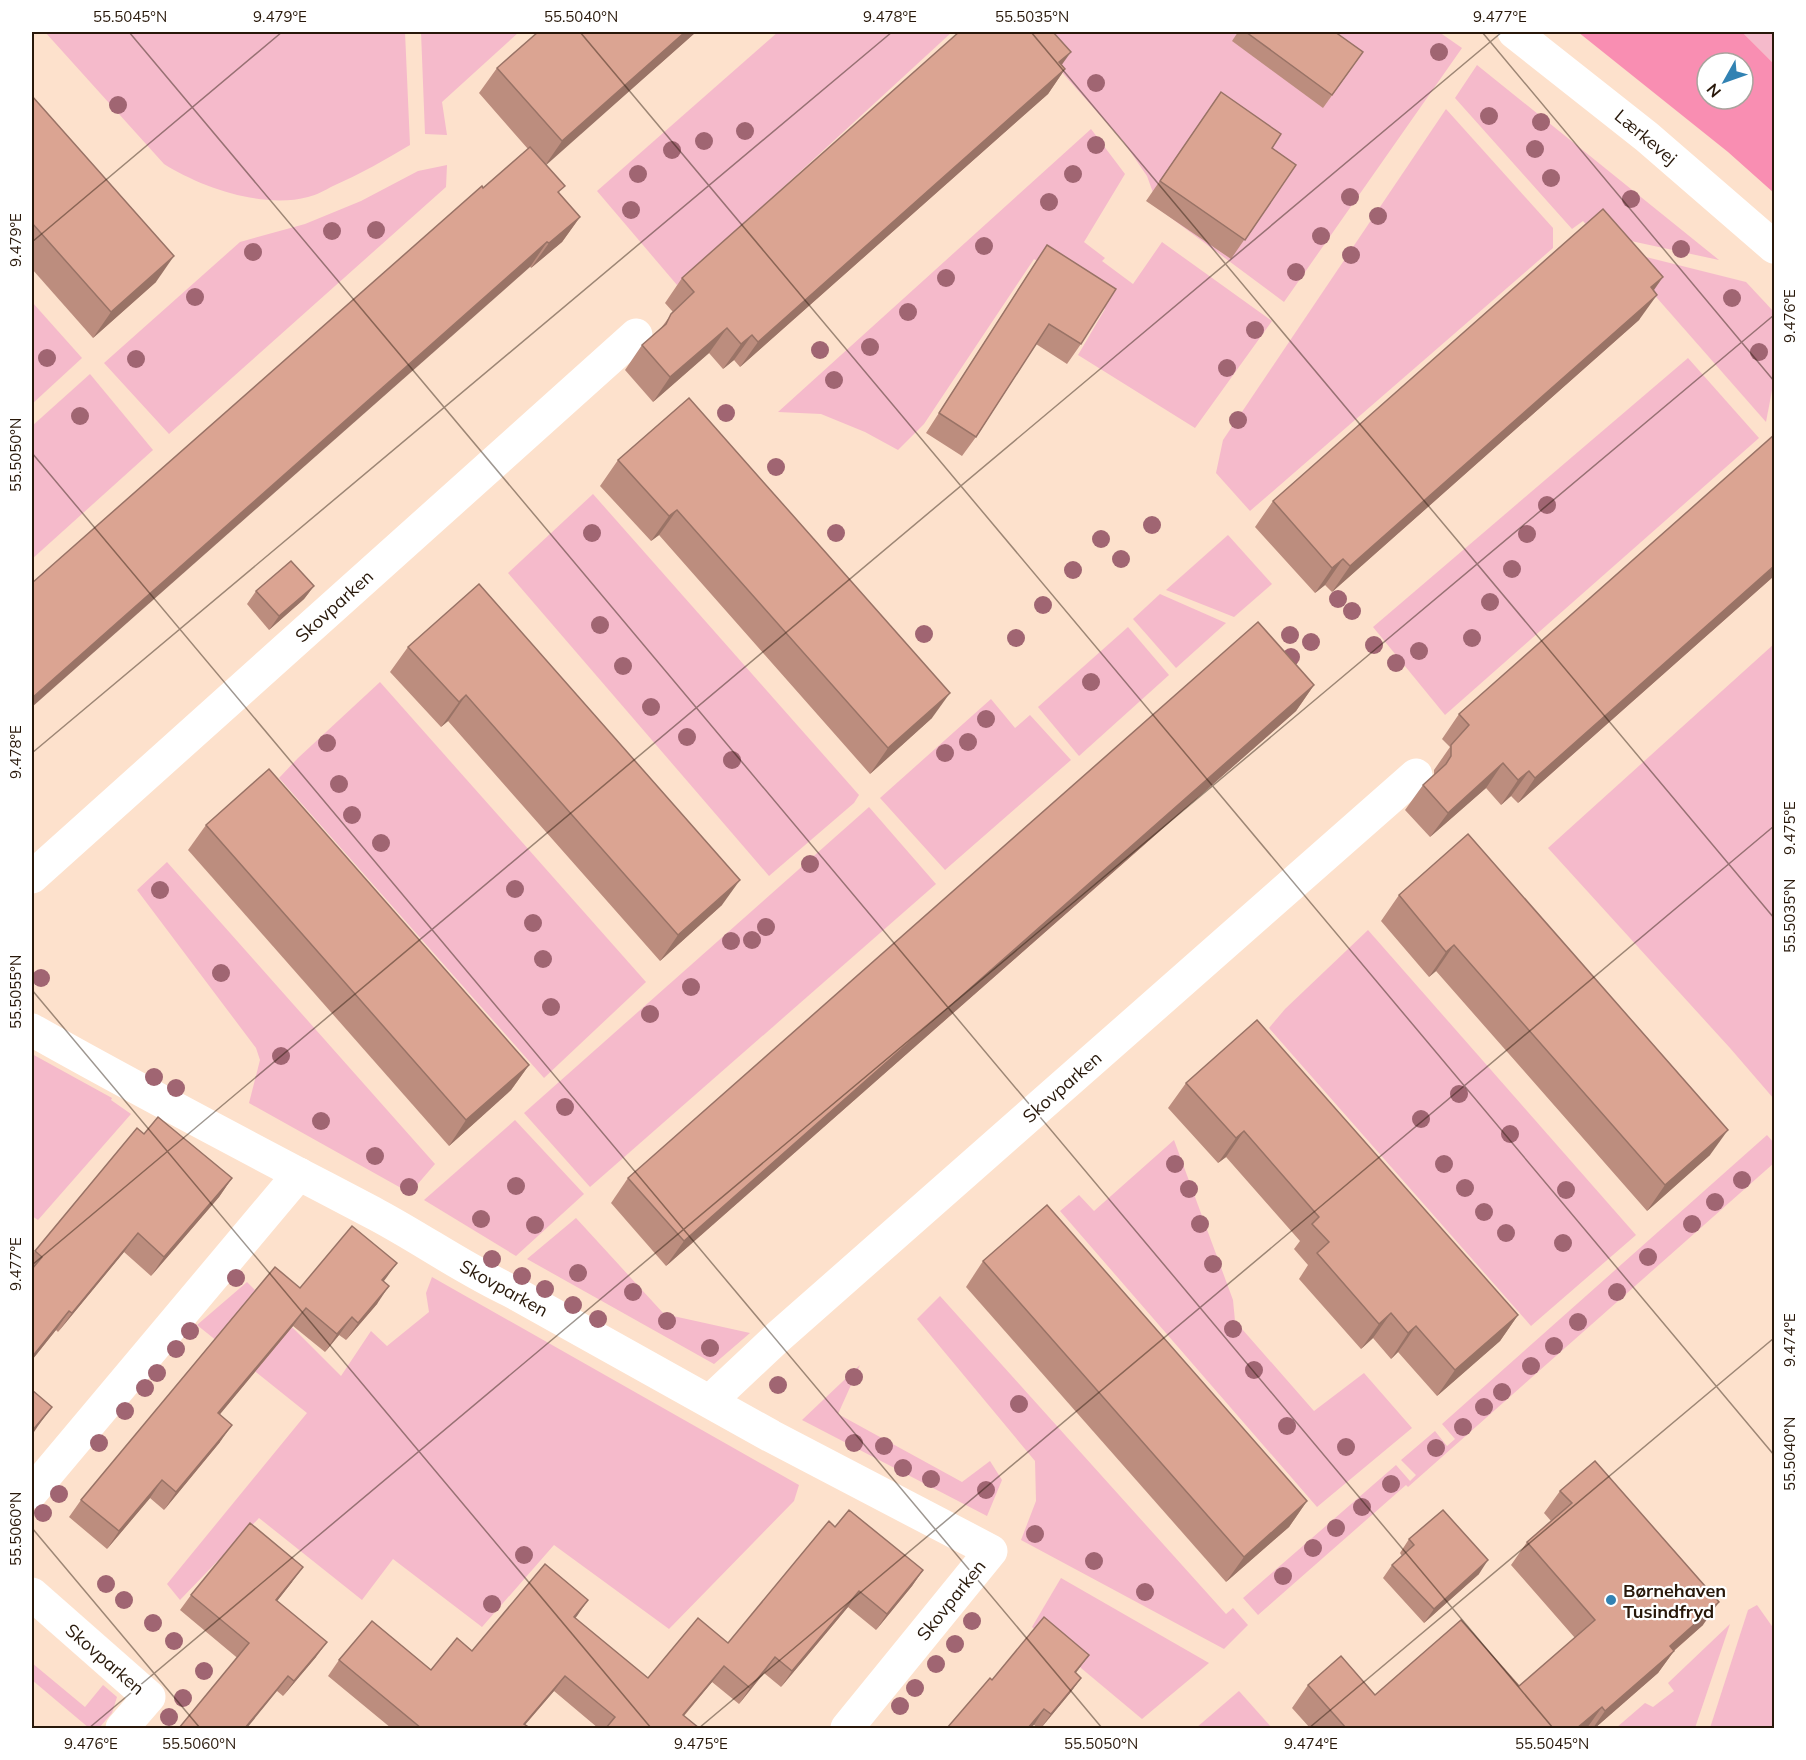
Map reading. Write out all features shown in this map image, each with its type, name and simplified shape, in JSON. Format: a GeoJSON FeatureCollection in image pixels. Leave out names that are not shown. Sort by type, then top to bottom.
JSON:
{"type":"FeatureCollection","features":[{"type":"Feature","properties":{"kind":"street","name":"Lærkevej"},"geometry":{"type":"LineString","coordinates":[[1514,32],[1647,137],[1774,247]]}},
{"type":"Feature","properties":{"kind":"street","name":"Skovparken"},"geometry":{"type":"LineString","coordinates":[[32,878],[636,335]]}},
{"type":"Feature","properties":{"kind":"street","name":"Skovparken"},"geometry":{"type":"LineString","coordinates":[[710,1401],[786,1329],[1416,775]]}},
{"type":"Feature","properties":{"kind":"street","name":"Skovparken"},"geometry":{"type":"LineString","coordinates":[[32,1030],[114,1077],[387,1220],[487,1280],[522,1297],[781,1441],[991,1551],[847,1728]]}},
{"type":"Feature","properties":{"kind":"street"},"geometry":{"type":"LineString","coordinates":[[32,1491],[299,1174]]}},
{"type":"Feature","properties":{"kind":"street","name":"Skovparken"},"geometry":{"type":"LineString","coordinates":[[32,1594],[149,1696],[122,1728]]}},
{"type":"Feature","properties":{"kind":"shaded area"},"geometry":{"type":"Polygon","coordinates":[[[45,32],[405,32],[410,145],[363,172],[308,197],[272,200],[234,194],[196,181],[164,164],[45,32]]]}},
{"type":"Feature","properties":{"kind":"shaded area"},"geometry":{"type":"Polygon","coordinates":[[[421,32],[519,32],[442,102],[447,135],[425,134],[421,32]]]}},
{"type":"Feature","properties":{"kind":"shaded area"},"geometry":{"type":"Polygon","coordinates":[[[778,32],[952,32],[677,285],[597,191],[778,32]]]}},
{"type":"Feature","properties":{"kind":"shaded area"},"geometry":{"type":"Polygon","coordinates":[[[1026,32],[1439,32],[1462,48],[1284,302],[1159,209],[1147,176],[1123,141],[1026,32]]]}},
{"type":"Feature","properties":{"kind":"shaded area"},"geometry":{"type":"Polygon","coordinates":[[[1578,32],[1742,32],[1774,64],[1774,193],[1728,152],[1578,32]]]}},
{"type":"Feature","properties":{"kind":"shaded area"},"geometry":{"type":"Polygon","coordinates":[[[1742,32],[1774,32],[1774,64],[1742,32]]]}},
{"type":"Feature","properties":{"kind":"shaded area"},"geometry":{"type":"Polygon","coordinates":[[[1477,65],[1719,260],[1594,233],[1583,221],[1572,229],[1455,98],[1477,65]]]}},
{"type":"Feature","properties":{"kind":"shaded area"},"geometry":{"type":"Polygon","coordinates":[[[1446,109],[1553,228],[1553,248],[1250,511],[1216,473],[1223,440],[1446,109]]]}},
{"type":"Feature","properties":{"kind":"shaded area"},"geometry":{"type":"Polygon","coordinates":[[[1091,129],[1125,174],[1084,242],[1105,258],[1102,261],[1133,284],[1162,242],[1272,321],[1195,428],[1078,355],[1105,309],[1080,288],[1034,259],[924,424],[898,450],[865,432],[821,414],[778,412],[1091,129]]]}},
{"type":"Feature","properties":{"kind":"shaded area"},"geometry":{"type":"Polygon","coordinates":[[[447,165],[446,187],[169,434],[104,363],[240,242],[305,224],[361,201],[418,171],[447,165]]]}},
{"type":"Feature","properties":{"kind":"shaded area"},"geometry":{"type":"Polygon","coordinates":[[[1614,249],[1746,282],[1774,312],[1774,380],[1766,422],[1614,249]]]}},
{"type":"Feature","properties":{"kind":"shaded area"},"geometry":{"type":"Polygon","coordinates":[[[32,302],[82,358],[32,404],[32,302]]]}},
{"type":"Feature","properties":{"kind":"shaded area"},"geometry":{"type":"Polygon","coordinates":[[[1688,358],[1759,438],[1445,715],[1373,627],[1688,358]]]}},
{"type":"Feature","properties":{"kind":"shaded area"},"geometry":{"type":"Polygon","coordinates":[[[90,374],[153,450],[32,559],[32,426],[90,374]]]}},
{"type":"Feature","properties":{"kind":"shaded area"},"geometry":{"type":"Polygon","coordinates":[[[593,494],[859,795],[854,803],[769,876],[508,573],[593,494]]]}},
{"type":"Feature","properties":{"kind":"shaded area"},"geometry":{"type":"Polygon","coordinates":[[[1228,535],[1272,584],[1234,617],[1166,590],[1228,535]]]}},
{"type":"Feature","properties":{"kind":"shaded area"},"geometry":{"type":"Polygon","coordinates":[[[1160,594],[1226,623],[1176,668],[1133,619],[1160,594]]]}},
{"type":"Feature","properties":{"kind":"shaded area"},"geometry":{"type":"Polygon","coordinates":[[[1128,627],[1169,675],[1079,756],[1038,707],[1128,627]]]}},
{"type":"Feature","properties":{"kind":"shaded area"},"geometry":{"type":"Polygon","coordinates":[[[1774,644],[1774,1099],[1548,848],[1774,644]]]}},
{"type":"Feature","properties":{"kind":"shaded area"},"geometry":{"type":"Polygon","coordinates":[[[380,682],[646,982],[544,1078],[279,778],[380,682]]]}},
{"type":"Feature","properties":{"kind":"shaded area"},"geometry":{"type":"Polygon","coordinates":[[[991,699],[1015,728],[1030,715],[1071,760],[945,870],[880,798],[991,699]]]}},
{"type":"Feature","properties":{"kind":"shaded area"},"geometry":{"type":"Polygon","coordinates":[[[869,807],[936,884],[590,1187],[524,1113],[869,807]]]}},
{"type":"Feature","properties":{"kind":"shaded area"},"geometry":{"type":"Polygon","coordinates":[[[167,862],[435,1164],[410,1193],[249,1103],[260,1060],[256,1048],[137,890],[167,862]]]}},
{"type":"Feature","properties":{"kind":"shaded area"},"geometry":{"type":"Polygon","coordinates":[[[1368,930],[1636,1235],[1531,1326],[1269,1028],[1285,1009],[1368,930]]]}},
{"type":"Feature","properties":{"kind":"shaded area"},"geometry":{"type":"Polygon","coordinates":[[[32,1054],[112,1098],[111,1100],[131,1114],[38,1220],[32,1216],[32,1054]]]}},
{"type":"Feature","properties":{"kind":"shaded area"},"geometry":{"type":"Polygon","coordinates":[[[515,1120],[584,1194],[516,1256],[424,1200],[515,1120]]]}},
{"type":"Feature","properties":{"kind":"shaded area"},"geometry":{"type":"Polygon","coordinates":[[[1767,1135],[1774,1143],[1774,1163],[1408,1487],[1406,1485],[1258,1615],[1243,1598],[1396,1465],[1410,1481],[1416,1475],[1401,1460],[1435,1431],[1447,1446],[1455,1439],[1442,1424],[1767,1135]]]}},
{"type":"Feature","properties":{"kind":"shaded area"},"geometry":{"type":"Polygon","coordinates":[[[1174,1140],[1233,1300],[1235,1321],[1314,1411],[1364,1373],[1412,1428],[1317,1507],[1060,1211],[1079,1195],[1094,1211],[1174,1140]]]}},
{"type":"Feature","properties":{"kind":"shaded area"},"geometry":{"type":"Polygon","coordinates":[[[576,1218],[664,1314],[750,1333],[714,1364],[527,1259],[576,1218]]]}},
{"type":"Feature","properties":{"kind":"shaded area"},"geometry":{"type":"Polygon","coordinates":[[[432,1277],[799,1485],[794,1501],[669,1629],[554,1545],[482,1627],[393,1559],[362,1600],[259,1518],[180,1600],[167,1584],[307,1413],[197,1325],[247,1282],[341,1376],[371,1331],[387,1346],[429,1312],[426,1293],[432,1277]]]}},
{"type":"Feature","properties":{"kind":"shaded area"},"geometry":{"type":"Polygon","coordinates":[[[940,1296],[1226,1614],[1233,1608],[1248,1625],[1224,1649],[1021,1540],[1036,1501],[1035,1461],[917,1319],[940,1296]]]}},
{"type":"Feature","properties":{"kind":"shaded area"},"geometry":{"type":"Polygon","coordinates":[[[860,1365],[838,1414],[962,1482],[990,1461],[1002,1480],[987,1516],[802,1420],[860,1365]]]}},
{"type":"Feature","properties":{"kind":"shaded area"},"geometry":{"type":"Polygon","coordinates":[[[1061,1578],[1209,1663],[1142,1719],[1032,1627],[1061,1578]]]}},
{"type":"Feature","properties":{"kind":"shaded area"},"geometry":{"type":"Polygon","coordinates":[[[1757,1605],[1774,1629],[1774,1728],[1710,1728],[1748,1610],[1757,1605]]]}},
{"type":"Feature","properties":{"kind":"shaded area"},"geometry":{"type":"Polygon","coordinates":[[[1730,1624],[1695,1728],[1616,1728],[1645,1703],[1653,1707],[1674,1691],[1668,1683],[1730,1624]]]}},
{"type":"Feature","properties":{"kind":"shaded area"},"geometry":{"type":"Polygon","coordinates":[[[32,1663],[85,1707],[103,1685],[117,1697],[112,1713],[99,1728],[89,1728],[32,1680],[32,1663]]]}},
{"type":"Feature","properties":{"kind":"shaded area"},"geometry":{"type":"Polygon","coordinates":[[[1239,1691],[1272,1728],[1196,1728],[1239,1691]]]}},
{"type":"Feature","properties":{"kind":"building"},"geometry":{"type":"Polygon","coordinates":[[[538,32],[685,32],[562,141],[497,68],[538,32]]]}},
{"type":"Feature","properties":{"kind":"building"},"geometry":{"type":"Polygon","coordinates":[[[959,32],[1053,32],[1071,52],[1059,62],[1065,69],[758,342],[752,335],[741,344],[727,328],[670,377],[642,345],[666,324],[671,314],[694,292],[682,278],[959,32]]]}},
{"type":"Feature","properties":{"kind":"building"},"geometry":{"type":"Polygon","coordinates":[[[1246,32],[1335,32],[1363,52],[1332,95],[1246,32]]]}},
{"type":"Feature","properties":{"kind":"building"},"geometry":{"type":"Polygon","coordinates":[[[1221,92],[1281,134],[1272,148],[1296,165],[1245,240],[1160,181],[1221,92]]]}},
{"type":"Feature","properties":{"kind":"building"},"geometry":{"type":"Polygon","coordinates":[[[32,96],[174,256],[111,312],[32,223],[32,96]]]}},
{"type":"Feature","properties":{"kind":"building"},"geometry":{"type":"Polygon","coordinates":[[[530,147],[565,186],[558,192],[580,217],[549,243],[547,242],[32,698],[32,583],[482,186],[483,188],[530,147]]]}},
{"type":"Feature","properties":{"kind":"building"},"geometry":{"type":"Polygon","coordinates":[[[1603,209],[1663,277],[1651,287],[1657,295],[1350,566],[1343,559],[1332,568],[1273,501],[1603,209]]]}},
{"type":"Feature","properties":{"kind":"building"},"geometry":{"type":"Polygon","coordinates":[[[1047,245],[1116,289],[1081,344],[1049,324],[976,437],[939,413],[1047,245]]]}},
{"type":"Feature","properties":{"kind":"building"},"geometry":{"type":"Polygon","coordinates":[[[689,398],[950,693],[888,748],[677,510],[669,516],[618,460],[689,398]]]}},
{"type":"Feature","properties":{"kind":"building"},"geometry":{"type":"Polygon","coordinates":[[[1774,435],[1774,566],[1535,778],[1529,771],[1518,780],[1503,763],[1448,813],[1423,785],[1446,764],[1451,756],[1451,745],[1469,725],[1459,714],[1774,435]]]}},
{"type":"Feature","properties":{"kind":"building"},"geometry":{"type":"Polygon","coordinates":[[[291,561],[314,586],[279,616],[256,591],[291,561]]]}},
{"type":"Feature","properties":{"kind":"building"},"geometry":{"type":"Polygon","coordinates":[[[479,584],[740,880],[678,935],[466,695],[459,702],[408,647],[479,584]]]}},
{"type":"Feature","properties":{"kind":"building"},"geometry":{"type":"Polygon","coordinates":[[[1258,622],[1314,685],[684,1241],[628,1178],[1258,622]]]}},
{"type":"Feature","properties":{"kind":"building"},"geometry":{"type":"Polygon","coordinates":[[[269,769],[529,1065],[466,1120],[206,825],[269,769]]]}},
{"type":"Feature","properties":{"kind":"building"},"geometry":{"type":"Polygon","coordinates":[[[1468,834],[1728,1130],[1665,1185],[1454,945],[1446,952],[1399,895],[1468,834]]]}},
{"type":"Feature","properties":{"kind":"building"},"geometry":{"type":"Polygon","coordinates":[[[1257,1020],[1518,1315],[1455,1370],[1416,1326],[1408,1333],[1391,1313],[1379,1324],[1317,1253],[1329,1242],[1312,1224],[1319,1217],[1244,1131],[1236,1138],[1186,1083],[1257,1020]]]}},
{"type":"Feature","properties":{"kind":"building"},"geometry":{"type":"Polygon","coordinates":[[[158,1117],[232,1178],[164,1257],[138,1233],[72,1313],[69,1311],[32,1357],[32,1269],[42,1257],[35,1251],[137,1128],[144,1134],[158,1117]]]}},
{"type":"Feature","properties":{"kind":"building"},"geometry":{"type":"Polygon","coordinates":[[[1047,1205],[1307,1501],[1244,1557],[983,1261],[1047,1205]]]}},
{"type":"Feature","properties":{"kind":"building"},"geometry":{"type":"Polygon","coordinates":[[[352,1226],[397,1263],[382,1280],[389,1286],[358,1323],[352,1317],[337,1334],[306,1308],[218,1413],[232,1425],[176,1492],[162,1480],[119,1531],[81,1500],[275,1267],[300,1288],[352,1226]]]}},
{"type":"Feature","properties":{"kind":"building"},"geometry":{"type":"Polygon","coordinates":[[[32,1390],[52,1407],[32,1431],[32,1390]]]}},
{"type":"Feature","properties":{"kind":"building"},"geometry":{"type":"Polygon","coordinates":[[[1595,1461],[1719,1602],[1670,1646],[1674,1651],[1605,1711],[1602,1707],[1577,1728],[1346,1728],[1308,1685],[1341,1656],[1375,1695],[1461,1620],[1519,1686],[1595,1620],[1527,1542],[1572,1503],[1560,1491],[1595,1461]]]}},
{"type":"Feature","properties":{"kind":"building"},"geometry":{"type":"Polygon","coordinates":[[[849,1510],[923,1570],[887,1614],[859,1591],[792,1671],[775,1657],[750,1688],[724,1666],[683,1715],[699,1728],[606,1728],[615,1717],[565,1676],[524,1724],[530,1728],[421,1728],[339,1660],[372,1621],[431,1670],[457,1638],[472,1651],[545,1564],[588,1600],[574,1617],[648,1678],[698,1618],[728,1643],[829,1521],[835,1527],[849,1510]]]}},
{"type":"Feature","properties":{"kind":"building"},"geometry":{"type":"Polygon","coordinates":[[[1443,1510],[1488,1560],[1434,1609],[1392,1565],[1414,1545],[1409,1539],[1443,1510]]]}},
{"type":"Feature","properties":{"kind":"building"},"geometry":{"type":"Polygon","coordinates":[[[250,1523],[303,1567],[276,1600],[327,1642],[294,1681],[288,1676],[245,1728],[179,1728],[249,1643],[191,1595],[250,1523]]]}},
{"type":"Feature","properties":{"kind":"building"},"geometry":{"type":"Polygon","coordinates":[[[1044,1617],[1089,1655],[1075,1672],[1081,1678],[1051,1714],[1044,1709],[1028,1728],[947,1728],[990,1678],[992,1680],[1044,1617]]]}},
{"type":"Feature","properties":{"kind":"place","name":"Børnehaven Tusindfryd"},"geometry":{"type":"Point","coordinates":[1611,1600]}}]}
